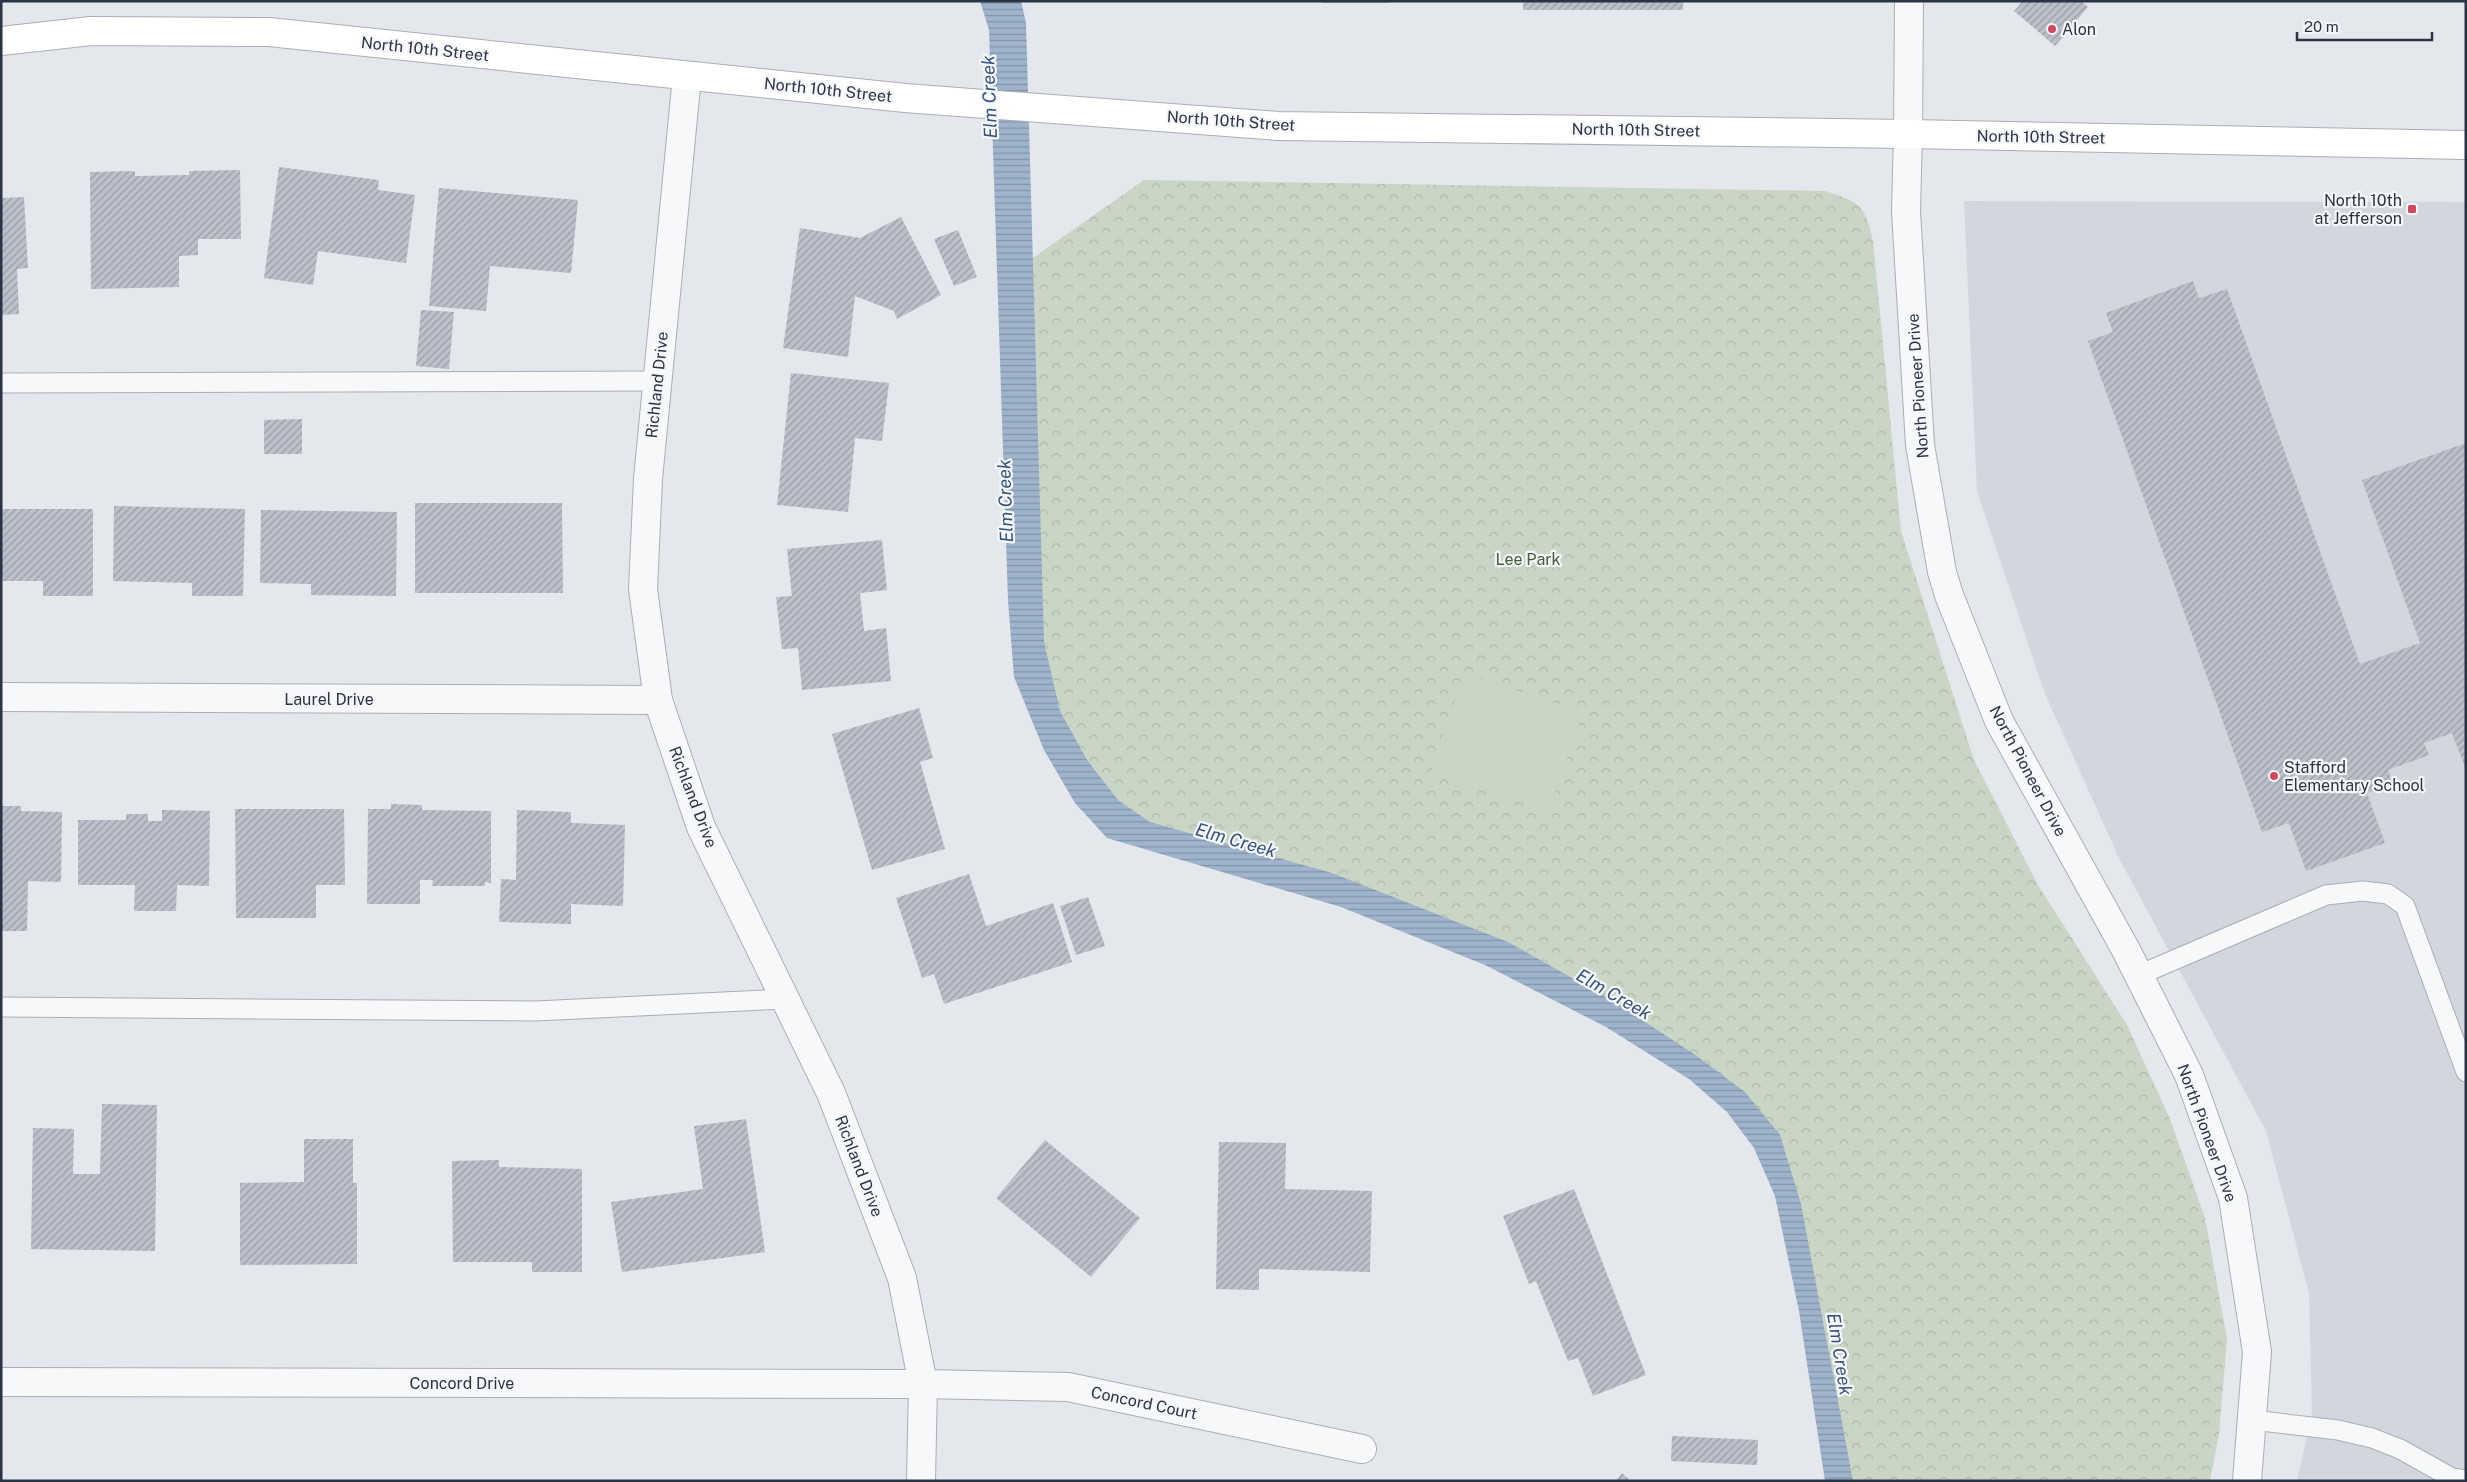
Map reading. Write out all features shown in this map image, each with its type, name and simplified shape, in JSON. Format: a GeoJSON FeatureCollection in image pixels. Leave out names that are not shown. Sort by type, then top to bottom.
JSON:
{"type":"FeatureCollection","features":[{"type":"Feature","properties":{"kind":"main road","name":"North 10th Street"},"geometry":{"type":"LineString","coordinates":[[1,41],[91,31],[269,32],[905,98],[1278,126],[1908,134],[2466,145]]}},
{"type":"Feature","properties":{"kind":"street","name":"North Pioneer Drive"},"geometry":{"type":"LineString","coordinates":[[1909,1],[1906,211],[1920,446],[1942,572],[1999,721],[2139,975],[2189,1075],[2233,1198],[2257,1352],[2247,1481]]}},
{"type":"Feature","properties":{"kind":"street","name":"Richland Drive"},"geometry":{"type":"LineString","coordinates":[[687,76],[648,479],[643,589],[658,700],[701,827],[831,1093],[902,1278],[923,1384],[920,1481]]}},
{"type":"Feature","properties":{"kind":"street","name":"Laurel Drive"},"geometry":{"type":"LineString","coordinates":[[1,697],[658,700]]}},
{"type":"Feature","properties":{"kind":"street","name":"Concord Drive"},"geometry":{"type":"LineString","coordinates":[[1,1382],[923,1384]]}},
{"type":"Feature","properties":{"kind":"street","name":"Concord Court"},"geometry":{"type":"LineString","coordinates":[[923,1384],[1068,1388],[1362,1450]]}},
{"type":"Feature","properties":{"kind":"lane"},"geometry":{"type":"LineString","coordinates":[[1,383],[658,380]]}},
{"type":"Feature","properties":{"kind":"lane"},"geometry":{"type":"LineString","coordinates":[[2139,975],[2326,895],[2363,891],[2388,894],[2405,906],[2466,1072]]}},
{"type":"Feature","properties":{"kind":"lane"},"geometry":{"type":"LineString","coordinates":[[1,1007],[536,1011],[785,999]]}},
{"type":"Feature","properties":{"kind":"lane"},"geometry":{"type":"LineString","coordinates":[[2252,1420],[2338,1430],[2372,1438],[2400,1449],[2452,1478],[2466,1480]]}},
{"type":"Feature","properties":{"kind":"shaded area","name":"Stafford Elementary School"},"geometry":{"type":"Polygon","coordinates":[[[1964,201],[2466,202],[2466,1481],[2297,1481],[2312,1414],[2309,1293],[2266,1131],[2119,858],[2045,694],[1977,491],[1964,201]]]}},
{"type":"Feature","properties":{"kind":"green space","name":"Lee Park"},"geometry":{"type":"Polygon","coordinates":[[[1144,180],[1825,191],[1846,198],[1859,206],[1867,219],[1873,241],[1901,531],[1974,760],[2038,885],[2127,1025],[2170,1119],[2205,1218],[2227,1339],[2219,1434],[2210,1481],[1845,1481],[1779,1158],[1740,1096],[1576,986],[1141,824],[1102,799],[1055,713],[1041,668],[1027,262],[1144,180]]]}},
{"type":"Feature","properties":{"kind":"green space"},"geometry":{"type":"Polygon","coordinates":[[[1465,673],[1583,713],[1548,812],[1431,771],[1465,673]]]}},
{"type":"Feature","properties":{"kind":"water","name":"Elm Creek"},"geometry":{"type":"Polygon","coordinates":[[[980,1],[1021,1],[1026,23],[1044,642],[1060,711],[1087,760],[1118,800],[1150,822],[1332,873],[1508,942],[1613,1001],[1694,1054],[1745,1092],[1780,1135],[1801,1204],[1853,1481],[1825,1481],[1799,1311],[1775,1196],[1754,1148],[1727,1112],[1689,1079],[1606,1027],[1485,965],[1341,907],[1107,838],[1075,803],[1044,750],[1014,677],[1008,601],[989,30],[980,1]]]}},
{"type":"Feature","properties":{"kind":"building"},"geometry":{"type":"Polygon","coordinates":[[[1321,1],[1391,1],[1391,3],[1321,3],[1321,1]]]}},
{"type":"Feature","properties":{"kind":"building"},"geometry":{"type":"Polygon","coordinates":[[[1523,1],[1683,1],[1683,10],[1523,10],[1523,1]]]}},
{"type":"Feature","properties":{"kind":"building","name":"Alon"},"geometry":{"type":"Polygon","coordinates":[[[2023,1],[2081,1],[2088,7],[2055,46],[2014,11],[2023,1]]]}},
{"type":"Feature","properties":{"kind":"building"},"geometry":{"type":"Polygon","coordinates":[[[279,167],[379,180],[378,190],[415,195],[406,263],[318,251],[313,285],[264,278],[279,167]]]}},
{"type":"Feature","properties":{"kind":"building"},"geometry":{"type":"Polygon","coordinates":[[[240,170],[241,239],[198,239],[198,255],[179,256],[179,287],[91,289],[90,172],[135,171],[135,176],[189,175],[189,171],[240,170]]]}},
{"type":"Feature","properties":{"kind":"building"},"geometry":{"type":"Polygon","coordinates":[[[439,188],[578,200],[571,273],[490,266],[486,311],[429,306],[439,188]]]}},
{"type":"Feature","properties":{"kind":"building"},"geometry":{"type":"Polygon","coordinates":[[[24,197],[28,268],[17,269],[19,314],[1,315],[1,198],[24,197]]]}},
{"type":"Feature","properties":{"kind":"building"},"geometry":{"type":"Polygon","coordinates":[[[901,217],[941,295],[897,319],[894,311],[855,296],[848,357],[783,348],[800,228],[860,238],[901,217]]]}},
{"type":"Feature","properties":{"kind":"building"},"geometry":{"type":"Polygon","coordinates":[[[958,230],[977,277],[954,286],[934,239],[958,230]]]}},
{"type":"Feature","properties":{"kind":"building"},"geometry":{"type":"Polygon","coordinates":[[[2193,281],[2199,298],[2227,289],[2360,664],[2420,643],[2362,480],[2466,443],[2466,770],[2452,733],[2424,743],[2429,755],[2388,770],[2393,784],[2367,793],[2385,843],[2306,871],[2289,823],[2262,832],[2088,341],[2113,332],[2106,313],[2193,281]]]}},
{"type":"Feature","properties":{"kind":"building"},"geometry":{"type":"Polygon","coordinates":[[[421,310],[454,312],[449,369],[416,366],[421,310]]]}},
{"type":"Feature","properties":{"kind":"building"},"geometry":{"type":"Polygon","coordinates":[[[791,373],[889,383],[882,441],[855,438],[848,512],[777,505],[791,373]]]}},
{"type":"Feature","properties":{"kind":"building"},"geometry":{"type":"Polygon","coordinates":[[[302,419],[302,454],[264,454],[264,420],[302,419]]]}},
{"type":"Feature","properties":{"kind":"building"},"geometry":{"type":"Polygon","coordinates":[[[415,503],[562,503],[563,593],[415,593],[415,503]]]}},
{"type":"Feature","properties":{"kind":"building"},"geometry":{"type":"Polygon","coordinates":[[[114,506],[245,509],[243,596],[192,596],[192,583],[113,581],[114,506]]]}},
{"type":"Feature","properties":{"kind":"building"},"geometry":{"type":"Polygon","coordinates":[[[1,509],[93,509],[93,596],[43,596],[43,581],[1,581],[1,509]]]}},
{"type":"Feature","properties":{"kind":"building"},"geometry":{"type":"Polygon","coordinates":[[[261,510],[397,512],[396,596],[311,595],[311,584],[260,583],[261,510]]]}},
{"type":"Feature","properties":{"kind":"building"},"geometry":{"type":"Polygon","coordinates":[[[882,540],[887,590],[860,593],[864,631],[886,628],[891,681],[802,690],[798,648],[782,649],[776,597],[792,596],[787,549],[882,540]]]}},
{"type":"Feature","properties":{"kind":"building"},"geometry":{"type":"Polygon","coordinates":[[[919,708],[933,758],[920,762],[945,849],[872,870],[832,734],[919,708]]]}},
{"type":"Feature","properties":{"kind":"building"},"geometry":{"type":"Polygon","coordinates":[[[391,804],[422,805],[422,810],[491,811],[491,883],[485,882],[485,886],[432,886],[433,880],[420,880],[420,904],[367,904],[368,809],[391,809],[391,804]]]}},
{"type":"Feature","properties":{"kind":"building"},"geometry":{"type":"Polygon","coordinates":[[[1,806],[21,806],[21,811],[62,812],[61,882],[28,881],[27,931],[1,931],[1,806]]]}},
{"type":"Feature","properties":{"kind":"building"},"geometry":{"type":"Polygon","coordinates":[[[235,809],[344,809],[345,885],[316,885],[316,918],[236,918],[235,809]]]}},
{"type":"Feature","properties":{"kind":"building"},"geometry":{"type":"Polygon","coordinates":[[[162,810],[210,811],[209,886],[177,885],[176,911],[134,911],[135,885],[78,885],[78,820],[126,820],[126,814],[148,814],[148,821],[162,821],[162,810]]]}},
{"type":"Feature","properties":{"kind":"building"},"geometry":{"type":"Polygon","coordinates":[[[517,810],[571,812],[571,823],[625,825],[623,906],[571,904],[571,924],[499,922],[501,879],[516,880],[517,810]]]}},
{"type":"Feature","properties":{"kind":"building"},"geometry":{"type":"Polygon","coordinates":[[[969,874],[986,926],[1053,903],[1072,962],[944,1004],[934,974],[922,978],[896,898],[969,874]]]}},
{"type":"Feature","properties":{"kind":"building"},"geometry":{"type":"Polygon","coordinates":[[[1088,897],[1105,946],[1076,955],[1060,906],[1088,897]]]}},
{"type":"Feature","properties":{"kind":"building"},"geometry":{"type":"Polygon","coordinates":[[[102,1104],[157,1105],[155,1251],[31,1249],[33,1128],[74,1129],[73,1174],[100,1174],[102,1104]]]}},
{"type":"Feature","properties":{"kind":"building"},"geometry":{"type":"Polygon","coordinates":[[[746,1119],[765,1252],[622,1272],[611,1202],[703,1189],[694,1126],[746,1119]]]}},
{"type":"Feature","properties":{"kind":"building"},"geometry":{"type":"Polygon","coordinates":[[[304,1139],[353,1139],[353,1183],[357,1183],[357,1264],[240,1265],[240,1183],[304,1182],[304,1139]]]}},
{"type":"Feature","properties":{"kind":"building"},"geometry":{"type":"Polygon","coordinates":[[[1045,1140],[1140,1218],[1091,1277],[996,1198],[1045,1140]]]}},
{"type":"Feature","properties":{"kind":"building"},"geometry":{"type":"Polygon","coordinates":[[[1219,1142],[1286,1143],[1285,1189],[1372,1191],[1370,1272],[1259,1269],[1259,1290],[1216,1289],[1219,1142]]]}},
{"type":"Feature","properties":{"kind":"building"},"geometry":{"type":"Polygon","coordinates":[[[499,1160],[499,1167],[582,1169],[582,1272],[532,1272],[532,1262],[453,1262],[452,1161],[499,1160]]]}},
{"type":"Feature","properties":{"kind":"building"},"geometry":{"type":"Polygon","coordinates":[[[1574,1189],[1646,1375],[1593,1396],[1578,1358],[1568,1361],[1536,1281],[1529,1284],[1503,1216],[1574,1189]]]}},
{"type":"Feature","properties":{"kind":"building"},"geometry":{"type":"Polygon","coordinates":[[[1672,1436],[1758,1440],[1757,1465],[1671,1461],[1672,1436]]]}},
{"type":"Feature","properties":{"kind":"building"},"geometry":{"type":"Polygon","coordinates":[[[1622,1473],[1631,1481],[1616,1481],[1622,1473]]]}},
{"type":"Feature","properties":{"kind":"place","name":"Alon"},"geometry":{"type":"Point","coordinates":[2052,29]}},
{"type":"Feature","properties":{"kind":"place","name":"North 10th at Jefferson"},"geometry":{"type":"Point","coordinates":[2412,209]}},
{"type":"Feature","properties":{"kind":"place","name":"Stafford Elementary School"},"geometry":{"type":"Point","coordinates":[2274,776]}}]}
